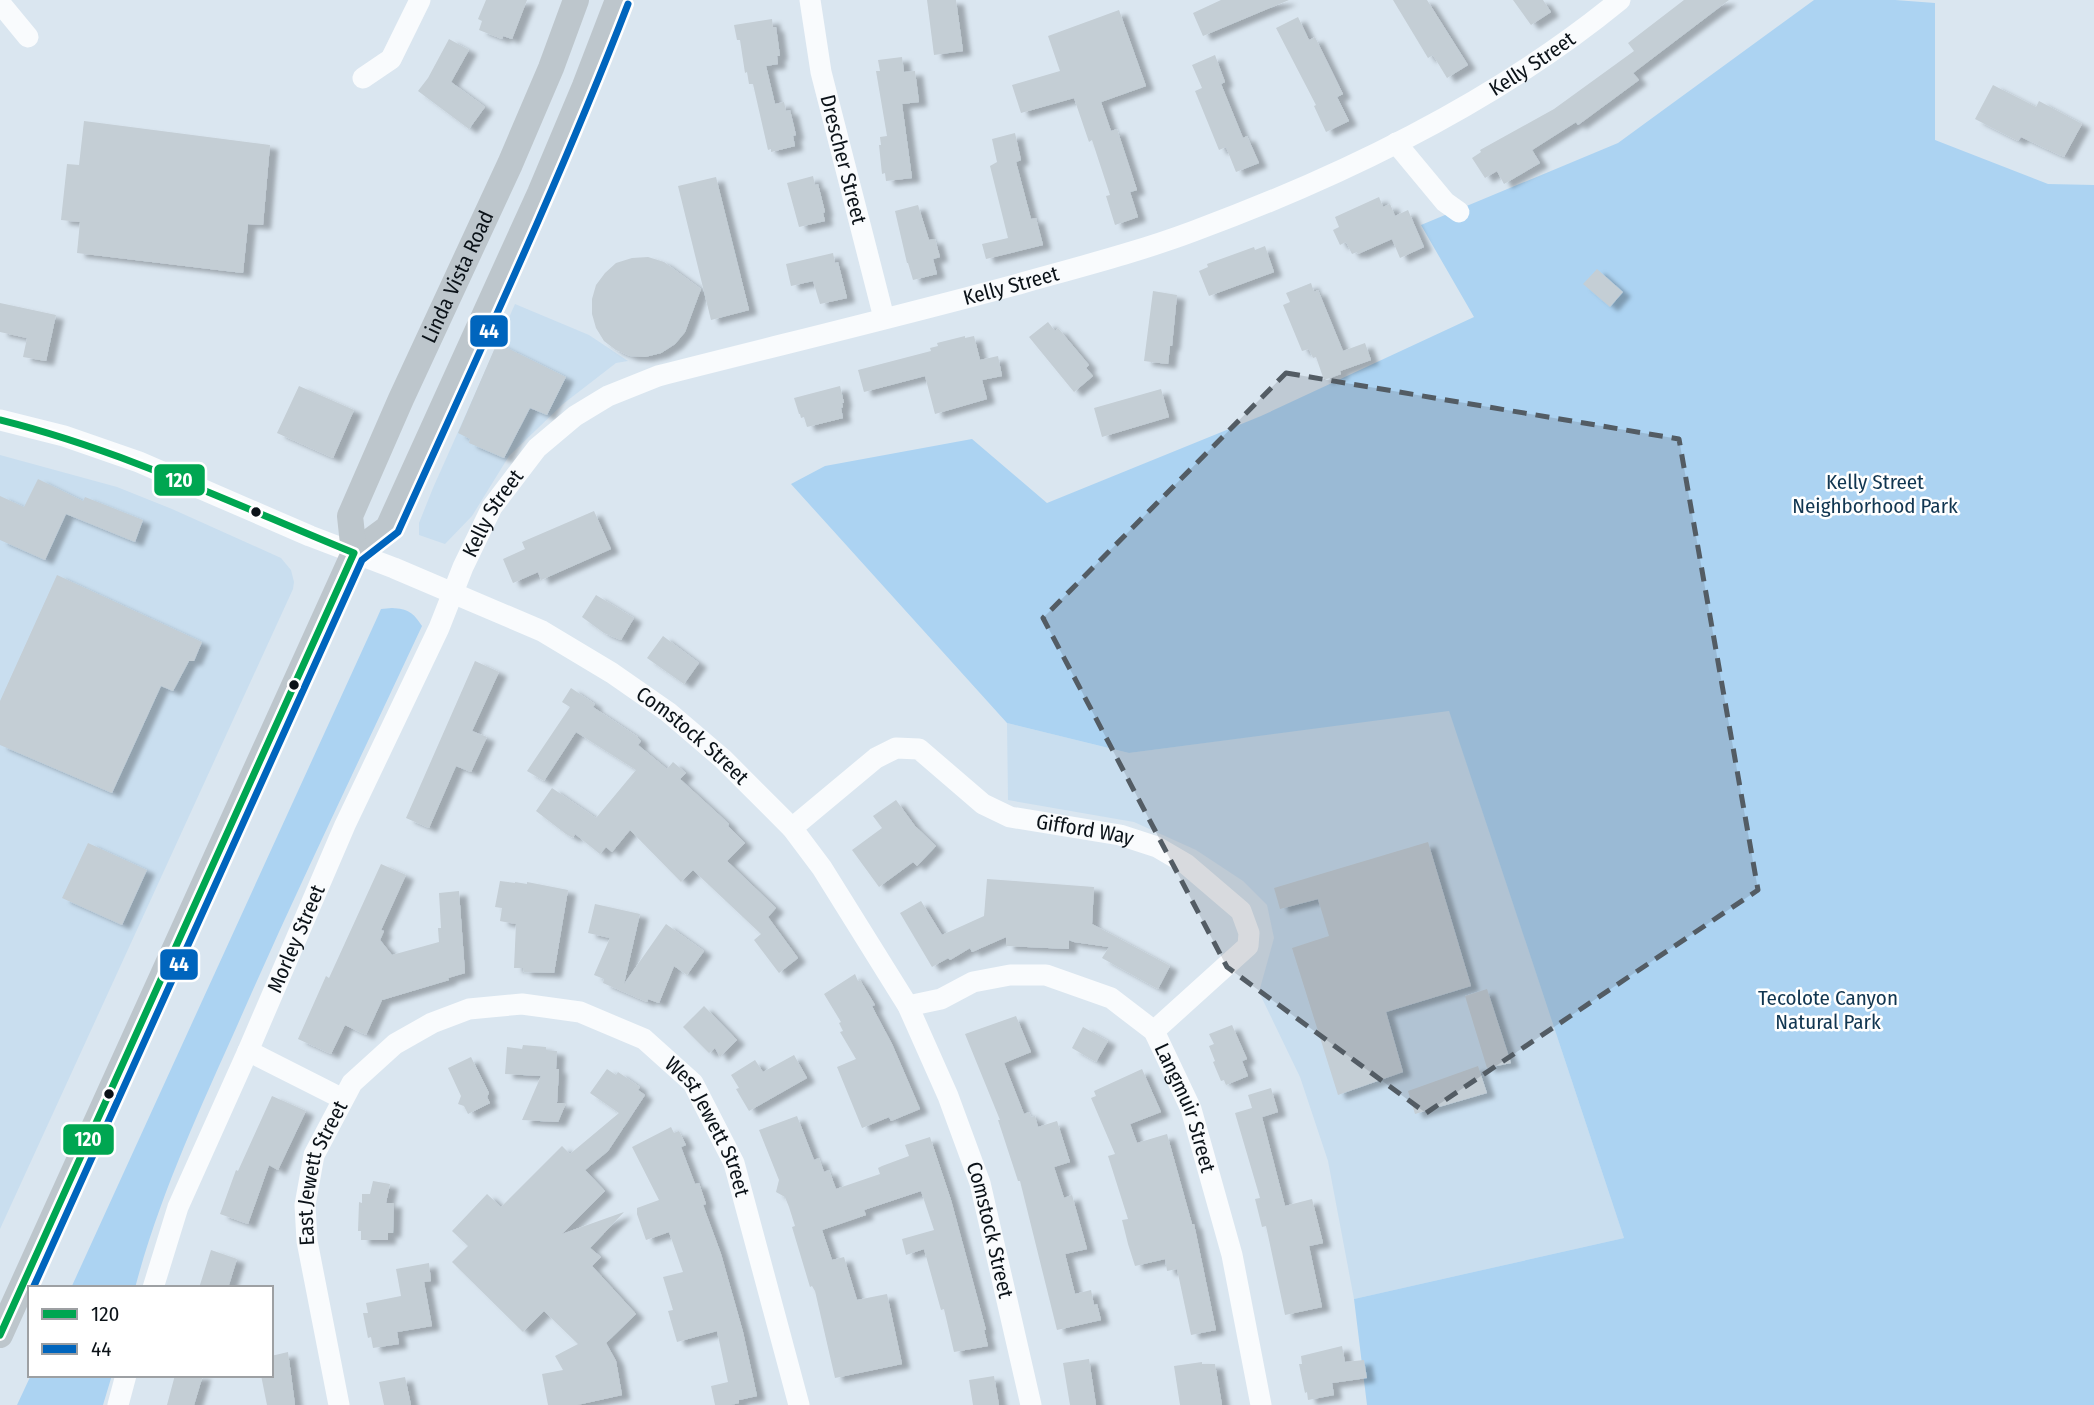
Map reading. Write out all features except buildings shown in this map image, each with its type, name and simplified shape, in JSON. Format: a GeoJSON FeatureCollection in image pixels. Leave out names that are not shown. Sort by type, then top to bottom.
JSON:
{"type":"FeatureCollection","features":[{"type":"Feature","properties":{"kind":"main road","name":"Linda Vista Road"},"geometry":{"type":"LineString","coordinates":[[354,553],[350,516],[515,153],[576,0]]}},
{"type":"Feature","properties":{"kind":"main road","name":"Linda Vista Road"},"geometry":{"type":"LineString","coordinates":[[0,1335],[354,553],[388,528],[540,193],[618,0]]}},
{"type":"Feature","properties":{"kind":"street"},"geometry":{"type":"LineString","coordinates":[[363,78],[391,59],[420,0]]}},
{"type":"Feature","properties":{"kind":"street","name":"Drescher Street"},"geometry":{"type":"LineString","coordinates":[[810,0],[821,72],[884,318]]}},
{"type":"Feature","properties":{"kind":"street","name":"Kelly Street"},"geometry":{"type":"LineString","coordinates":[[452,593],[492,507],[537,448],[575,416],[608,396],[658,376],[1094,262],[1186,234],[1284,195],[1396,143],[1474,102],[1559,46],[1620,0]]}},
{"type":"Feature","properties":{"kind":"street"},"geometry":{"type":"LineString","coordinates":[[0,3],[28,37]]}},
{"type":"Feature","properties":{"kind":"street"},"geometry":{"type":"LineString","coordinates":[[1396,143],[1424,180],[1460,212]]}},
{"type":"Feature","properties":{"kind":"street","name":"Comstock Street"},"geometry":{"type":"LineString","coordinates":[[0,419],[64,436],[139,462],[542,631],[612,673],[668,712],[723,759],[792,828],[822,868],[908,1006],[948,1096],[980,1183],[1031,1405]]}},
{"type":"Feature","properties":{"kind":"street","name":"Morley Street"},"geometry":{"type":"LineString","coordinates":[[154,1286],[178,1207],[345,825],[439,628],[452,593]]}},
{"type":"Feature","properties":{"kind":"street","name":"Gifford Way"},"geometry":{"type":"LineString","coordinates":[[792,828],[876,758],[896,748],[919,749],[983,804],[1010,817],[1120,835],[1157,847],[1186,864],[1241,911],[1249,933],[1248,946],[1154,1031]]}},
{"type":"Feature","properties":{"kind":"street","name":"Langmuir Street"},"geometry":{"type":"LineString","coordinates":[[908,1006],[941,999],[974,982],[1010,975],[1046,975],[1111,998],[1154,1031],[1191,1109],[1232,1255],[1261,1405]]}},
{"type":"Feature","properties":{"kind":"street","name":"West Jewett Street"},"geometry":{"type":"LineString","coordinates":[[469,1009],[522,1004],[580,1012],[644,1039],[693,1083],[734,1164],[799,1405]]}},
{"type":"Feature","properties":{"kind":"street","name":"East Jewett Street"},"geometry":{"type":"LineString","coordinates":[[339,1405],[307,1241],[305,1205],[314,1155],[352,1083],[395,1044],[432,1023],[469,1009]]}},
{"type":"Feature","properties":{"kind":"street"},"geometry":{"type":"LineString","coordinates":[[248,1051],[343,1099]]}},
{"type":"Feature","properties":{"kind":"street"},"geometry":{"type":"LineString","coordinates":[[118,1405],[126,1377]]}},
{"type":"Feature","properties":{"kind":"highlighted area"},"geometry":{"type":"Polygon","coordinates":[[[1286,373],[1679,439],[1758,890],[1426,1113],[1227,967],[1043,618],[1286,373]]]}},
{"type":"Feature","properties":{"kind":"shaded area"},"geometry":{"type":"Polygon","coordinates":[[[515,304],[589,335],[628,361],[616,363],[563,404],[509,456],[472,516],[445,544],[419,535],[419,523],[433,488],[515,304]]]}},
{"type":"Feature","properties":{"kind":"shaded area"},"geometry":{"type":"Polygon","coordinates":[[[0,455],[117,487],[172,509],[281,558],[291,570],[294,582],[0,1229],[0,455]]]}},
{"type":"Feature","properties":{"kind":"shaded area"},"geometry":{"type":"Polygon","coordinates":[[[1449,710],[1624,1238],[1354,1299],[1328,1161],[1300,1077],[1259,992],[1274,938],[1267,905],[1243,881],[1196,850],[1134,822],[1008,800],[1007,723],[1129,753],[1449,710]]]}},
{"type":"Feature","properties":{"kind":"green space","name":"Tecolote Canyon Natural Park"},"geometry":{"type":"Polygon","coordinates":[[[1814,0],[1935,3],[1935,140],[2048,184],[2094,185],[2094,1405],[1367,1405],[1354,1299],[1624,1238],[1449,711],[1129,753],[1007,723],[791,484],[825,466],[972,439],[1047,503],[1261,416],[1474,317],[1421,225],[1618,143],[1814,0]]]}},
{"type":"Feature","properties":{"kind":"green space"},"geometry":{"type":"Polygon","coordinates":[[[381,609],[402,609],[410,612],[422,626],[282,925],[194,1122],[156,1221],[136,1286],[72,1286],[381,609]]]}},
{"type":"Feature","properties":{"kind":"green space"},"geometry":{"type":"Polygon","coordinates":[[[30,1377],[111,1377],[103,1405],[17,1405],[30,1377]]]}},
{"type":"Feature","properties":{"kind":"transit line","name":"44"},"geometry":{"type":"LineString","coordinates":[[34,1286],[362,560],[398,532],[546,204],[628,4]]}},
{"type":"Feature","properties":{"kind":"transit line","name":"120"},"geometry":{"type":"LineString","coordinates":[[0,420],[135,463],[354,553]]}},
{"type":"Feature","properties":{"kind":"transit line","name":"120"},"geometry":{"type":"LineString","coordinates":[[0,1335],[354,553]]}},
{"type":"Feature","properties":{"kind":"park label","name":"Kelly Street Neighborhood Park"},"geometry":{"type":"Point","coordinates":[1875,494]}}]}
